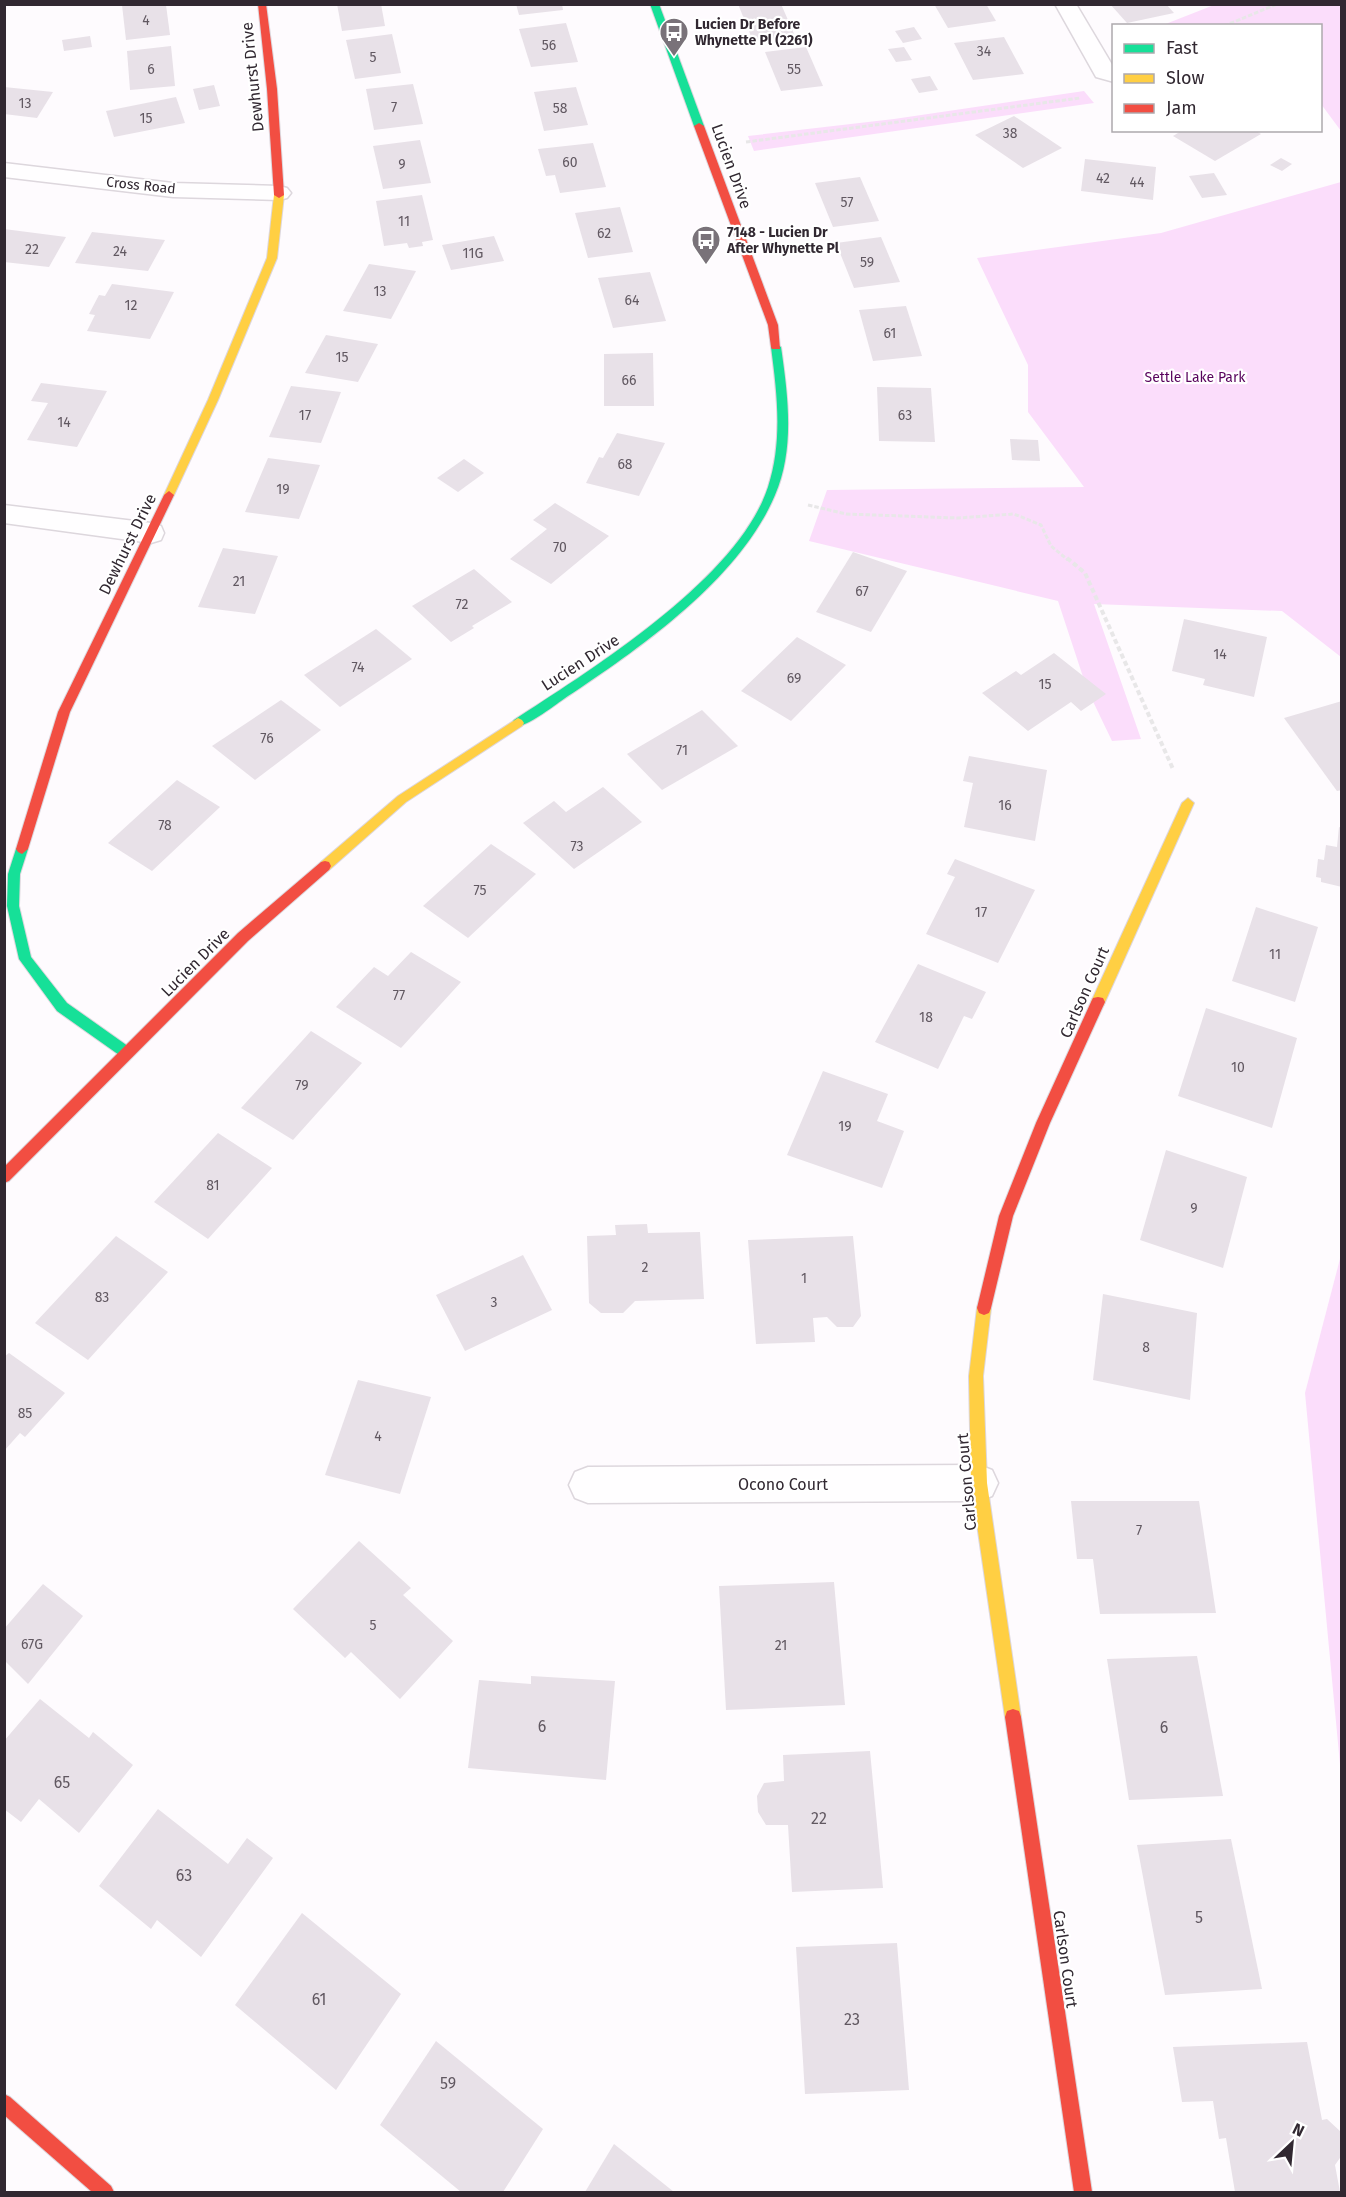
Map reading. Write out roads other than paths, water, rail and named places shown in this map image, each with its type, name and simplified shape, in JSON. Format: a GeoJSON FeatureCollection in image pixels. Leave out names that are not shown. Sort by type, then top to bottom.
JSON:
{"type":"FeatureCollection","features":[{"type":"Feature","properties":{"kind":"street","name":"Dewhurst Drive"},"geometry":{"type":"LineString","coordinates":[[128,1053],[62,1007],[34,974],[25,959],[21,946],[13,906],[13,888],[21,848],[64,712],[151,533],[256,300],[272,258],[279,192],[272,89],[262,4]]}},
{"type":"Feature","properties":{"kind":"street","name":"Lucien Drive"},"geometry":{"type":"LineString","coordinates":[[4,1177],[243,937],[402,799],[615,659],[673,613],[746,535],[770,496],[781,456],[784,422],[773,325],[654,4]]}},
{"type":"Feature","properties":{"kind":"street"},"geometry":{"type":"LineString","coordinates":[[1065,4],[1109,74]]}},
{"type":"Feature","properties":{"kind":"street","name":"Cross Road"},"geometry":{"type":"LineString","coordinates":[[4,170],[173,189],[279,192]]}},
{"type":"Feature","properties":{"kind":"street"},"geometry":{"type":"LineString","coordinates":[[4,514],[151,533]]}},
{"type":"Feature","properties":{"kind":"street","name":"Carlson Court"},"geometry":{"type":"LineString","coordinates":[[1083,2193],[979,1483],[976,1376],[986,1296],[1006,1216],[1043,1123],[1188,803]]}},
{"type":"Feature","properties":{"kind":"street","name":"Ocono Court"},"geometry":{"type":"LineString","coordinates":[[588,1485],[979,1483]]}},
{"type":"Feature","properties":{"kind":"street"},"geometry":{"type":"LineString","coordinates":[[4,2103],[105,2193]]}},
{"type":"Feature","properties":{"kind":"place","name":"Lucien Dr Before Whynette Pl (2261)"},"geometry":{"type":"Point","coordinates":[674,58]}},
{"type":"Feature","properties":{"kind":"place","name":"7148 - Lucien Dr After Whynette Pl"},"geometry":{"type":"Point","coordinates":[706,266]}},
{"type":"Feature","properties":{"kind":"park label","name":"Settle Lake Park"},"geometry":{"type":"Point","coordinates":[1195,377]}}]}
